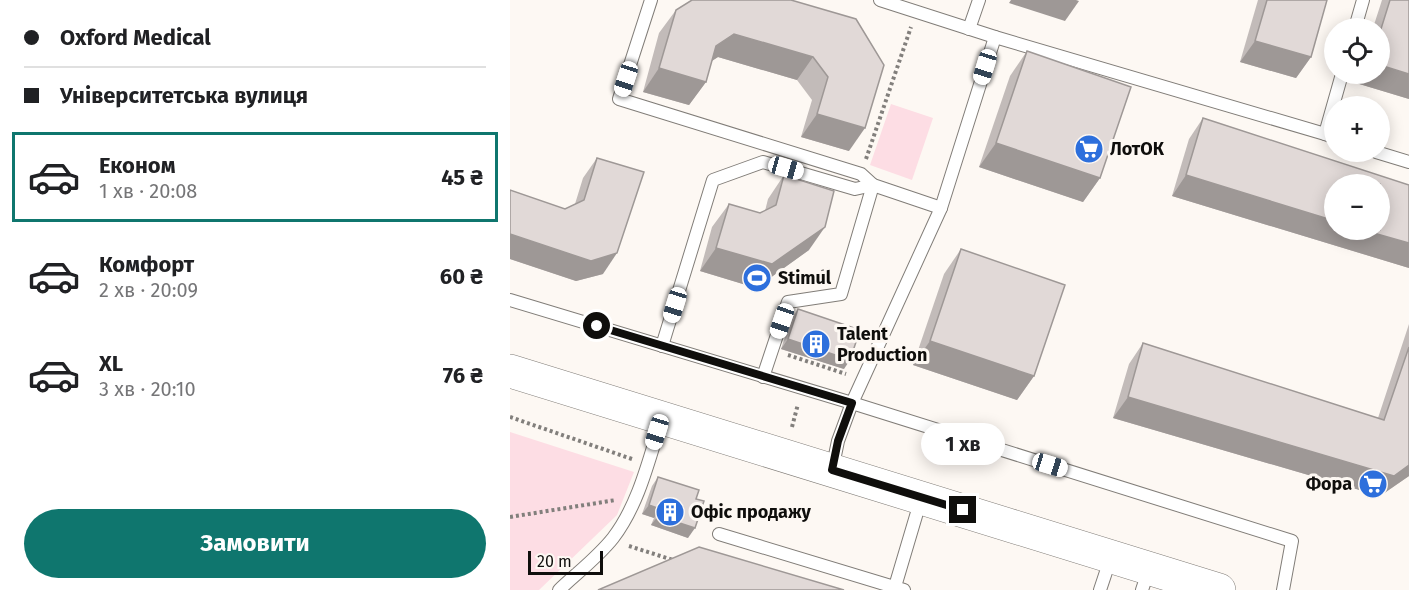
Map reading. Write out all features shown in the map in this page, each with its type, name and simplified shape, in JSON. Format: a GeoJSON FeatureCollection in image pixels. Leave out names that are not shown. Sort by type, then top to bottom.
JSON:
{"type":"FeatureCollection","features":[{"type":"Feature","properties":{"kind":"main road"},"geometry":{"type":"LineString","coordinates":[[510,370],[1111,556],[1145,579],[1219,590]]}},
{"type":"Feature","properties":{"kind":"lane"},"geometry":{"type":"LineString","coordinates":[[651,0],[619,99],[861,174],[873,186],[940,208]]}},
{"type":"Feature","properties":{"kind":"lane"},"geometry":{"type":"LineString","coordinates":[[880,0],[916,11],[937,23],[969,29],[1324,134]]}},
{"type":"Feature","properties":{"kind":"lane"},"geometry":{"type":"LineString","coordinates":[[969,29],[979,0]]}},
{"type":"Feature","properties":{"kind":"lane"},"geometry":{"type":"LineString","coordinates":[[1358,18],[1363,0]]}},
{"type":"Feature","properties":{"kind":"lane"},"geometry":{"type":"LineString","coordinates":[[832,470],[838,441],[852,403],[940,208],[995,37]]}},
{"type":"Feature","properties":{"kind":"lane"},"geometry":{"type":"LineString","coordinates":[[1390,156],[1409,162]]}},
{"type":"Feature","properties":{"kind":"lane"},"geometry":{"type":"LineString","coordinates":[[662,346],[713,180],[763,162],[855,189],[873,186]]}},
{"type":"Feature","properties":{"kind":"lane"},"geometry":{"type":"LineString","coordinates":[[763,376],[788,302],[841,294],[873,186]]}},
{"type":"Feature","properties":{"kind":"lane"},"geometry":{"type":"LineString","coordinates":[[510,300],[852,403],[1292,541],[1283,590]]}},
{"type":"Feature","properties":{"kind":"lane"},"geometry":{"type":"LineString","coordinates":[[559,590],[611,540],[623,524],[636,497],[662,417]]}},
{"type":"Feature","properties":{"kind":"lane"},"geometry":{"type":"LineString","coordinates":[[718,534],[898,589],[921,497]]}},
{"type":"Feature","properties":{"kind":"lane"},"geometry":{"type":"LineString","coordinates":[[1100,590],[1111,556]]}},
{"type":"Feature","properties":{"kind":"path"},"geometry":{"type":"LineString","coordinates":[[861,174],[916,11]]}},
{"type":"Feature","properties":{"kind":"path"},"geometry":{"type":"LineString","coordinates":[[797,283],[829,269],[832,259]]}},
{"type":"Feature","properties":{"kind":"path"},"geometry":{"type":"LineString","coordinates":[[784,354],[812,361],[851,376]]}},
{"type":"Feature","properties":{"kind":"path"},"geometry":{"type":"LineString","coordinates":[[510,417],[647,464]]}},
{"type":"Feature","properties":{"kind":"path"},"geometry":{"type":"LineString","coordinates":[[510,517],[636,497]]}},
{"type":"Feature","properties":{"kind":"path"},"geometry":{"type":"LineString","coordinates":[[611,540],[678,562]]}},
{"type":"Feature","properties":{"kind":"shaded area"},"geometry":{"type":"Polygon","coordinates":[[[891,104],[933,118],[912,180],[870,165],[891,104]]]}},
{"type":"Feature","properties":{"kind":"shaded area"},"geometry":{"type":"Polygon","coordinates":[[[510,432],[634,472],[617,515],[539,590],[510,590],[510,432]]]}},
{"type":"Feature","properties":{"kind":"building"},"geometry":{"type":"Polygon","coordinates":[[[692,0],[791,0],[856,19],[884,65],[865,128],[817,114],[828,77],[813,57],[734,34],[716,46],[706,82],[659,68],[676,10],[692,0]]]}},
{"type":"Feature","properties":{"kind":"building"},"geometry":{"type":"Polygon","coordinates":[[[1267,0],[1327,0],[1311,57],[1255,41],[1267,0]]]}},
{"type":"Feature","properties":{"kind":"building"},"geometry":{"type":"Polygon","coordinates":[[[1390,0],[1409,0],[1409,74],[1390,68],[1390,18],[1384,18],[1390,0]]]}},
{"type":"Feature","properties":{"kind":"building"},"geometry":{"type":"Polygon","coordinates":[[[1027,51],[1131,87],[1100,178],[996,143],[1027,51]]]}},
{"type":"Feature","properties":{"kind":"building"},"geometry":{"type":"Polygon","coordinates":[[[1203,118],[1324,157],[1324,162],[1338,162],[1375,174],[1324,174],[1324,218],[1186,175],[1203,118]]]}},
{"type":"Feature","properties":{"kind":"building"},"geometry":{"type":"Polygon","coordinates":[[[597,158],[644,172],[617,253],[591,261],[510,234],[510,190],[565,209],[584,200],[597,158]]]}},
{"type":"Feature","properties":{"kind":"building"},"geometry":{"type":"Polygon","coordinates":[[[784,175],[834,191],[825,227],[772,264],[716,248],[729,204],[760,213],[776,205],[784,175]]]}},
{"type":"Feature","properties":{"kind":"building"},"geometry":{"type":"Polygon","coordinates":[[[1390,179],[1409,185],[1409,243],[1390,238],[1390,179]]]}},
{"type":"Feature","properties":{"kind":"building"},"geometry":{"type":"Polygon","coordinates":[[[961,249],[1065,285],[1034,376],[930,341],[961,249]]]}},
{"type":"Feature","properties":{"kind":"building","name":"Talent Production"},"geometry":{"type":"Polygon","coordinates":[[[798,309],[860,330],[850,360],[788,339],[798,309]]]}},
{"type":"Feature","properties":{"kind":"building"},"geometry":{"type":"Polygon","coordinates":[[[1143,343],[1384,420],[1409,347],[1409,465],[1394,476],[1128,397],[1143,343]]]}},
{"type":"Feature","properties":{"kind":"building","name":"Офіс продажу"},"geometry":{"type":"Polygon","coordinates":[[[658,477],[699,490],[696,499],[704,501],[695,528],[658,516],[660,509],[649,505],[658,477]]]}},
{"type":"Feature","properties":{"kind":"building"},"geometry":{"type":"Polygon","coordinates":[[[699,547],[844,590],[598,590],[699,547]]]}},
{"type":"Feature","properties":{"kind":"place","name":"ЛотОК"},"geometry":{"type":"Point","coordinates":[1089,149]}},
{"type":"Feature","properties":{"kind":"place","name":"Stimul"},"geometry":{"type":"Point","coordinates":[757,278]}},
{"type":"Feature","properties":{"kind":"place","name":"Talent Production"},"geometry":{"type":"Point","coordinates":[816,344]}},
{"type":"Feature","properties":{"kind":"place","name":"Фора"},"geometry":{"type":"Point","coordinates":[1373,484]}},
{"type":"Feature","properties":{"kind":"place","name":"Офіс продажу"},"geometry":{"type":"Point","coordinates":[670,512]}},
{"type":"Feature","properties":{"kind":"route"},"geometry":{"type":"LineString","coordinates":[[597,326],[852,403],[838,441],[832,470],[963,510]]}}]}
